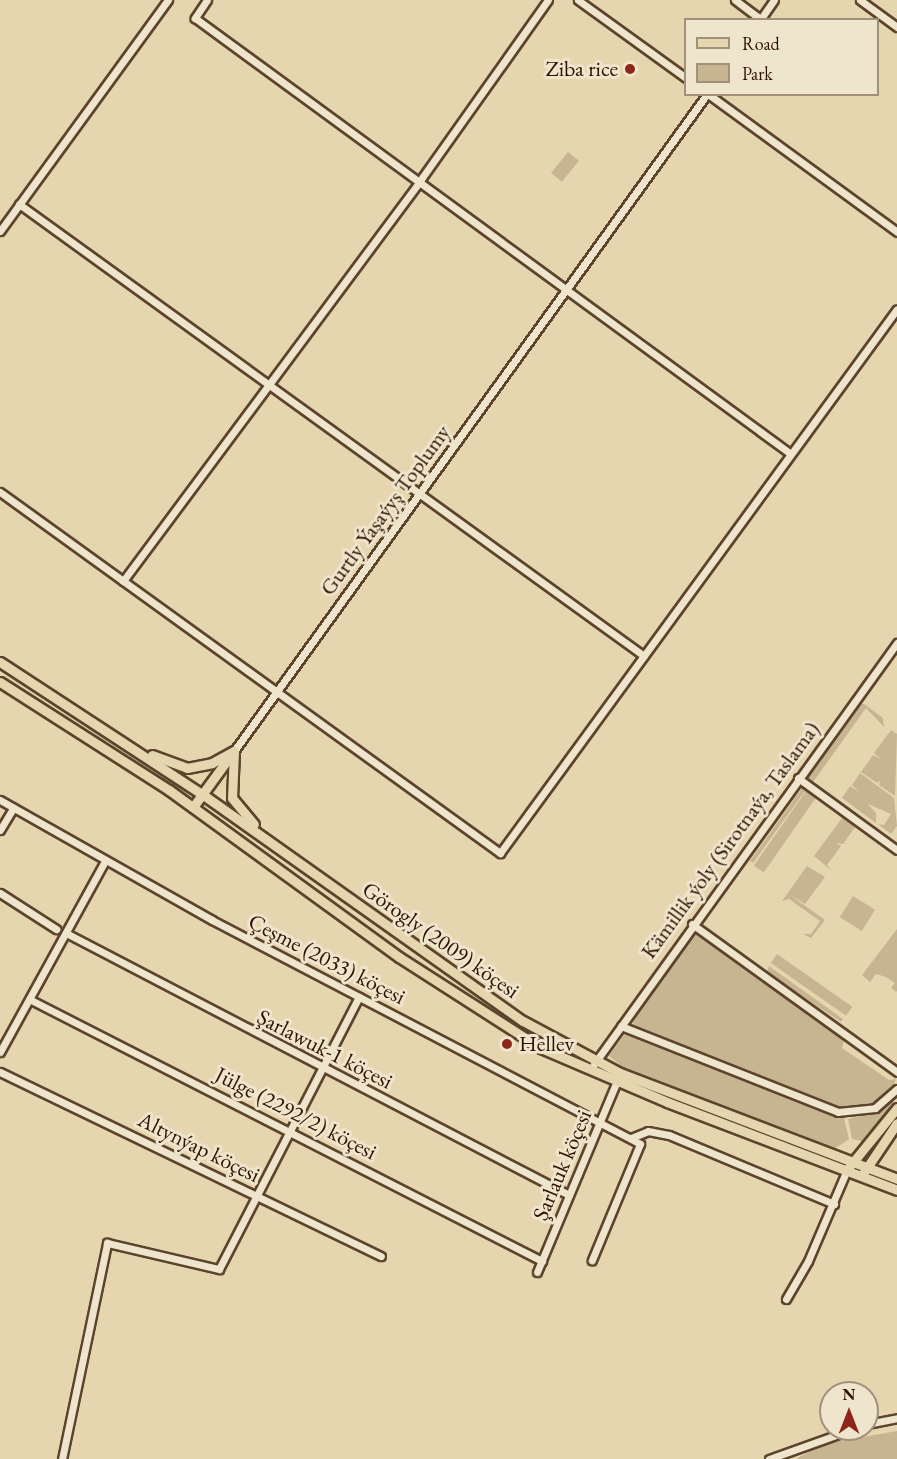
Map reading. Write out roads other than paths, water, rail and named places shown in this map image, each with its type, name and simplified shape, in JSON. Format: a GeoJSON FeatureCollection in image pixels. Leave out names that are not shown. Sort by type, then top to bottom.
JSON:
{"type":"FeatureCollection","features":[{"type":"Feature","properties":{"kind":"main road","name":"Görogly (2009) köçesi"},"geometry":{"type":"LineString","coordinates":[[0,662],[202,794],[516,1017],[593,1065]]}},
{"type":"Feature","properties":{"kind":"main road","name":"Görogly (2009) köçesi"},"geometry":{"type":"LineString","coordinates":[[0,682],[193,807],[488,1016],[619,1077],[846,1172],[863,1172],[897,1179]]}},
{"type":"Feature","properties":{"kind":"main road"},"geometry":{"type":"LineString","coordinates":[[124,741],[187,768],[212,763],[234,751]]}},
{"type":"Feature","properties":{"kind":"main road"},"geometry":{"type":"LineString","coordinates":[[193,807],[234,751]]}},
{"type":"Feature","properties":{"kind":"main road"},"geometry":{"type":"LineString","coordinates":[[234,751],[232,798],[276,846]]}},
{"type":"Feature","properties":{"kind":"main road","name":"Görogly (2009) köçesi"},"geometry":{"type":"LineString","coordinates":[[619,1077],[851,1162],[863,1172],[897,1190]]}},
{"type":"Feature","properties":{"kind":"main road"},"geometry":{"type":"LineString","coordinates":[[846,1172],[851,1162],[897,1108]]}},
{"type":"Feature","properties":{"kind":"main road"},"geometry":{"type":"LineString","coordinates":[[863,1172],[897,1123]]}},
{"type":"Feature","properties":{"kind":"street"},"geometry":{"type":"LineString","coordinates":[[0,231],[168,0]]}},
{"type":"Feature","properties":{"kind":"street"},"geometry":{"type":"LineString","coordinates":[[207,0],[195,18],[791,454]]}},
{"type":"Feature","properties":{"kind":"street"},"geometry":{"type":"LineString","coordinates":[[123,581],[419,182],[548,0]]}},
{"type":"Feature","properties":{"kind":"street"},"geometry":{"type":"LineString","coordinates":[[578,0],[684,77]]}},
{"type":"Feature","properties":{"kind":"street"},"geometry":{"type":"LineString","coordinates":[[735,0],[759,18]]}},
{"type":"Feature","properties":{"kind":"street"},"geometry":{"type":"LineString","coordinates":[[761,18],[774,0]]}},
{"type":"Feature","properties":{"kind":"street"},"geometry":{"type":"LineString","coordinates":[[860,0],[897,27]]}},
{"type":"Feature","properties":{"kind":"street","name":"Gurtly Ýaşaýyş Toplumy"},"geometry":{"type":"LineString","coordinates":[[234,751],[706,96]]}},
{"type":"Feature","properties":{"kind":"street"},"geometry":{"type":"LineString","coordinates":[[710,96],[897,232]]}},
{"type":"Feature","properties":{"kind":"street"},"geometry":{"type":"LineString","coordinates":[[19,204],[644,656]]}},
{"type":"Feature","properties":{"kind":"street"},"geometry":{"type":"LineString","coordinates":[[0,492],[500,853],[897,309]]}},
{"type":"Feature","properties":{"kind":"street","name":"Kämillik ýoly (Sirotnaýa, Taslama)"},"geometry":{"type":"LineString","coordinates":[[593,1065],[692,924],[897,643]]}},
{"type":"Feature","properties":{"kind":"street"},"geometry":{"type":"LineString","coordinates":[[798,778],[897,849]]}},
{"type":"Feature","properties":{"kind":"street","name":"Çeşme (2033) köçesi"},"geometry":{"type":"LineString","coordinates":[[0,800],[105,861],[359,997],[601,1120],[640,1144],[592,1260]]}},
{"type":"Feature","properties":{"kind":"street"},"geometry":{"type":"LineString","coordinates":[[0,830],[13,808]]}},
{"type":"Feature","properties":{"kind":"street"},"geometry":{"type":"LineString","coordinates":[[0,1052],[31,1000],[105,861]]}},
{"type":"Feature","properties":{"kind":"street"},"geometry":{"type":"LineString","coordinates":[[0,893],[56,928]]}},
{"type":"Feature","properties":{"kind":"street"},"geometry":{"type":"LineString","coordinates":[[692,924],[897,1072]]}},
{"type":"Feature","properties":{"kind":"street","name":"Şarlawuk-1 köçesi"},"geometry":{"type":"LineString","coordinates":[[66,933],[324,1070],[569,1195]]}},
{"type":"Feature","properties":{"kind":"street"},"geometry":{"type":"LineString","coordinates":[[62,1459],[107,1243],[219,1269],[324,1070],[359,997]]}},
{"type":"Feature","properties":{"kind":"street","name":"Jülge (2292/2) köçesi"},"geometry":{"type":"LineString","coordinates":[[31,1000],[542,1261]]}},
{"type":"Feature","properties":{"kind":"street"},"geometry":{"type":"LineString","coordinates":[[621,1026],[838,1112],[875,1108],[897,1089]]}},
{"type":"Feature","properties":{"kind":"street","name":"Altynýap köçesi"},"geometry":{"type":"LineString","coordinates":[[0,1072],[381,1256]]}},
{"type":"Feature","properties":{"kind":"street","name":"Şarlauk köçesi"},"geometry":{"type":"LineString","coordinates":[[537,1272],[619,1077]]}},
{"type":"Feature","properties":{"kind":"street"},"geometry":{"type":"LineString","coordinates":[[631,1138],[648,1131],[669,1135],[834,1204]]}},
{"type":"Feature","properties":{"kind":"street"},"geometry":{"type":"LineString","coordinates":[[786,1299],[834,1204],[846,1172]]}},
{"type":"Feature","properties":{"kind":"street"},"geometry":{"type":"LineString","coordinates":[[879,1422],[897,1418]]}},
{"type":"Feature","properties":{"kind":"street"},"geometry":{"type":"LineString","coordinates":[[769,1459],[819,1441]]}},
{"type":"Feature","properties":{"kind":"place","name":"Ziba rice"},"geometry":{"type":"Point","coordinates":[630,69]}},
{"type":"Feature","properties":{"kind":"place","name":"Hellev"},"geometry":{"type":"Point","coordinates":[507,1044]}}]}
